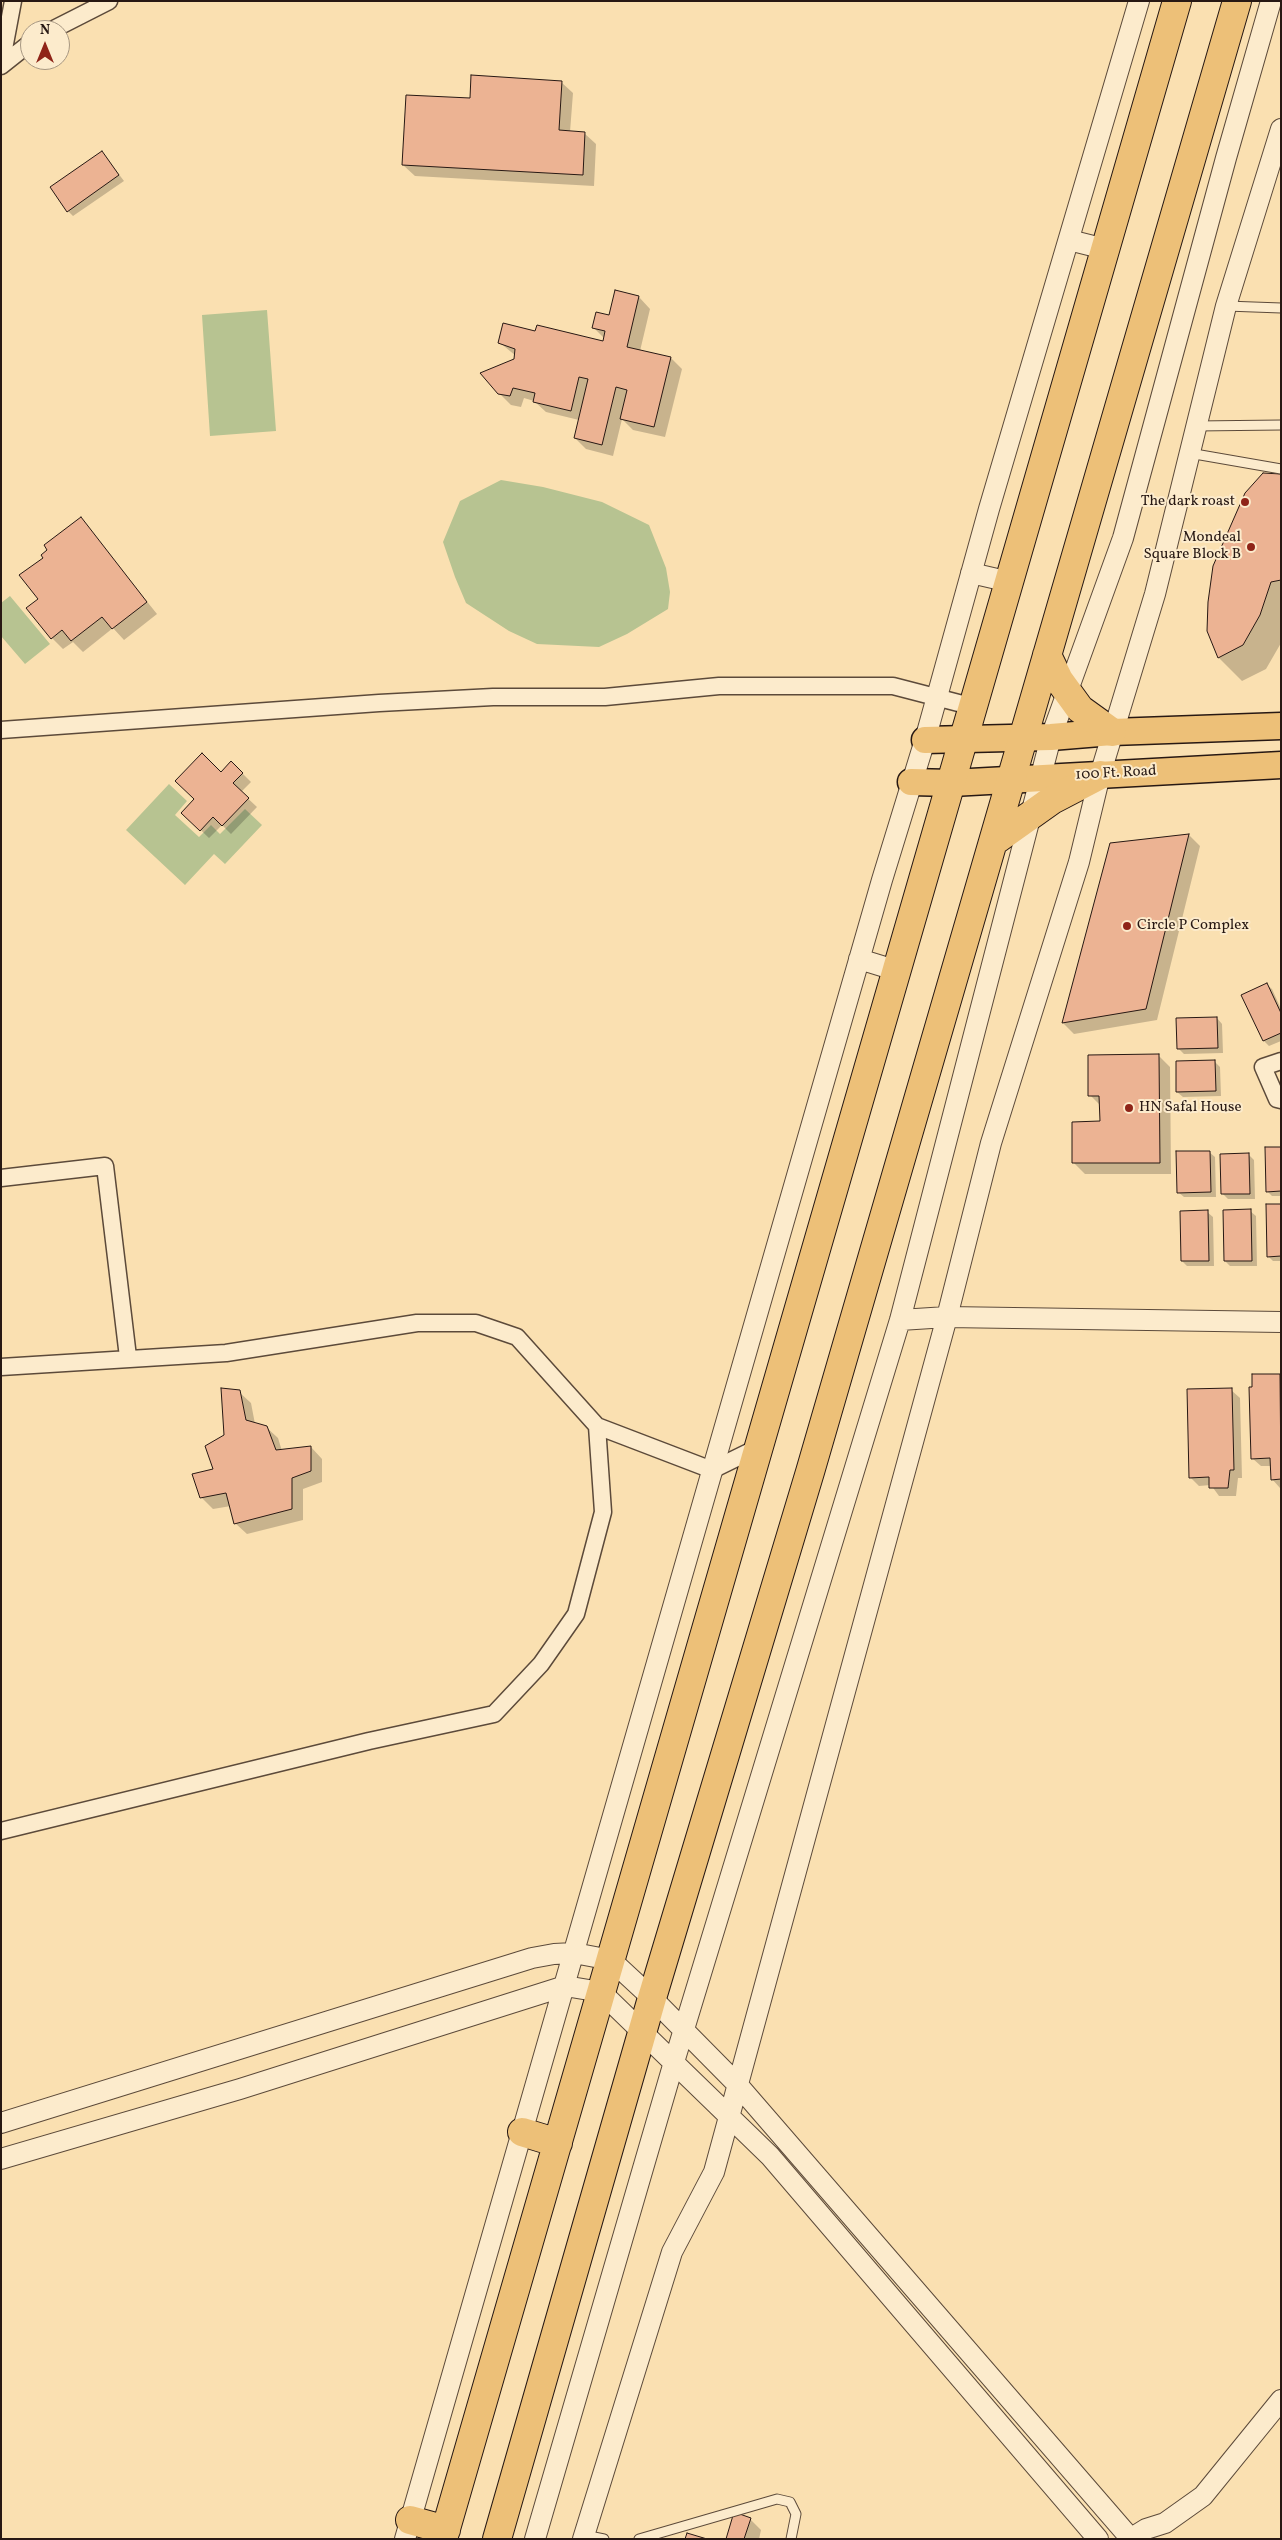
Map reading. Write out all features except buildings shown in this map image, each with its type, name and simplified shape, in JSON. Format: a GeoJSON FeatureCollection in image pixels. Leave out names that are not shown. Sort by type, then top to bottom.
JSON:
{"type":"FeatureCollection","features":[{"type":"Feature","properties":{"kind":"highway"},"geometry":{"type":"LineString","coordinates":[[407,2530],[444,2534],[611,1960],[757,1448],[898,971],[1105,248],[1178,1]]}},
{"type":"Feature","properties":{"kind":"highway"},"geometry":{"type":"LineString","coordinates":[[497,2539],[642,2032],[810,1472],[1238,1]]}},
{"type":"Feature","properties":{"kind":"highway"},"geometry":{"type":"LineString","coordinates":[[1047,655],[1067,692],[1091,719],[1112,732]]}},
{"type":"Feature","properties":{"kind":"highway"},"geometry":{"type":"LineString","coordinates":[[993,842],[1052,800],[1100,775]]}},
{"type":"Feature","properties":{"kind":"highway"},"geometry":{"type":"LineString","coordinates":[[522,2132],[558,2143]]}},
{"type":"Feature","properties":{"kind":"main road"},"geometry":{"type":"LineString","coordinates":[[925,740],[1051,737],[1112,732],[1281,726]]}},
{"type":"Feature","properties":{"kind":"main road","name":"100 Ft. Road"},"geometry":{"type":"LineString","coordinates":[[911,782],[952,783],[1281,765]]}},
{"type":"Feature","properties":{"kind":"street"},"geometry":{"type":"LineString","coordinates":[[1,66],[13,1]]}},
{"type":"Feature","properties":{"kind":"street"},"geometry":{"type":"LineString","coordinates":[[70,21],[109,1]]}},
{"type":"Feature","properties":{"kind":"street"},"geometry":{"type":"LineString","coordinates":[[407,2530],[859,959],[925,740],[1139,1]]}},
{"type":"Feature","properties":{"kind":"street"},"geometry":{"type":"LineString","coordinates":[[535,2539],[674,2062],[900,1320],[1051,737],[1123,538],[1226,158],[1271,1]]}},
{"type":"Feature","properties":{"kind":"street"},"geometry":{"type":"LineString","coordinates":[[1,66],[20,51]]}},
{"type":"Feature","properties":{"kind":"street"},"geometry":{"type":"LineString","coordinates":[[583,2537],[672,2252],[714,2172],[947,1317],[992,1143],[1079,862],[1112,732],[1155,594],[1226,306],[1281,129]]}},
{"type":"Feature","properties":{"kind":"street"},"geometry":{"type":"LineString","coordinates":[[1069,240],[1105,248]]}},
{"type":"Feature","properties":{"kind":"street"},"geometry":{"type":"LineString","coordinates":[[972,573],[1010,582]]}},
{"type":"Feature","properties":{"kind":"street"},"geometry":{"type":"LineString","coordinates":[[1,730],[379,703],[493,697],[604,697],[718,686],[893,686],[974,707]]}},
{"type":"Feature","properties":{"kind":"street"},"geometry":{"type":"LineString","coordinates":[[859,959],[898,971]]}},
{"type":"Feature","properties":{"kind":"street"},"geometry":{"type":"LineString","coordinates":[[1281,1061],[1263,1067],[1277,1099],[1281,1100]]}},
{"type":"Feature","properties":{"kind":"street"},"geometry":{"type":"LineString","coordinates":[[1,1178],[105,1166],[128,1357]]}},
{"type":"Feature","properties":{"kind":"street"},"geometry":{"type":"LineString","coordinates":[[900,1320],[947,1317],[1281,1322]]}},
{"type":"Feature","properties":{"kind":"street"},"geometry":{"type":"LineString","coordinates":[[1,1367],[128,1357],[226,1352],[417,1323],[476,1323],[517,1337],[597,1426],[712,1470],[757,1448]]}},
{"type":"Feature","properties":{"kind":"street"},"geometry":{"type":"LineString","coordinates":[[1,1831],[369,1741],[494,1714],[542,1664],[576,1614],[603,1512],[597,1426]]}},
{"type":"Feature","properties":{"kind":"street"},"geometry":{"type":"LineString","coordinates":[[1,2123],[532,1958],[574,1953],[611,1960],[652,1998],[683,2032],[737,2084],[1131,2539],[1146,2529],[1165,2523],[1203,2496],[1281,2400]]}},
{"type":"Feature","properties":{"kind":"street"},"geometry":{"type":"LineString","coordinates":[[1,2159],[240,2089],[565,1986],[601,1992],[770,2156],[1098,2539]]}},
{"type":"Feature","properties":{"kind":"lane"},"geometry":{"type":"LineString","coordinates":[[1226,306],[1281,308]]}},
{"type":"Feature","properties":{"kind":"lane"},"geometry":{"type":"LineString","coordinates":[[1195,426],[1281,425]]}},
{"type":"Feature","properties":{"kind":"lane"},"geometry":{"type":"LineString","coordinates":[[1189,453],[1281,470]]}},
{"type":"Feature","properties":{"kind":"lane"},"geometry":{"type":"LineString","coordinates":[[639,2539],[777,2499],[790,2502],[796,2514],[791,2539]]}},
{"type":"Feature","properties":{"kind":"lane"},"geometry":{"type":"LineString","coordinates":[[583,2537],[604,2539]]}},
{"type":"Feature","properties":{"kind":"green space"},"geometry":{"type":"Polygon","coordinates":[[[267,310],[276,431],[210,436],[202,315],[267,310]]]}},
{"type":"Feature","properties":{"kind":"green space"},"geometry":{"type":"Polygon","coordinates":[[[501,480],[543,487],[602,502],[649,525],[666,568],[670,592],[668,609],[627,634],[599,647],[537,644],[509,631],[466,603],[443,542],[460,501],[501,480]]]}},
{"type":"Feature","properties":{"kind":"green space"},"geometry":{"type":"Polygon","coordinates":[[[10,596],[50,644],[25,664],[1,636],[1,603],[10,596]]]}},
{"type":"Feature","properties":{"kind":"green space"},"geometry":{"type":"Polygon","coordinates":[[[169,784],[187,801],[175,815],[199,837],[211,825],[220,834],[245,809],[262,825],[225,864],[214,854],[185,885],[126,830],[169,784]]]}},
{"type":"Feature","properties":{"kind":"place","name":"The dark roast"},"geometry":{"type":"Point","coordinates":[1245,502]}},
{"type":"Feature","properties":{"kind":"place","name":"Mondeal Square Block B"},"geometry":{"type":"Point","coordinates":[1251,547]}},
{"type":"Feature","properties":{"kind":"place","name":"Circle P Complex"},"geometry":{"type":"Point","coordinates":[1127,926]}},
{"type":"Feature","properties":{"kind":"place","name":"HN Safal House"},"geometry":{"type":"Point","coordinates":[1129,1108]}}]}
